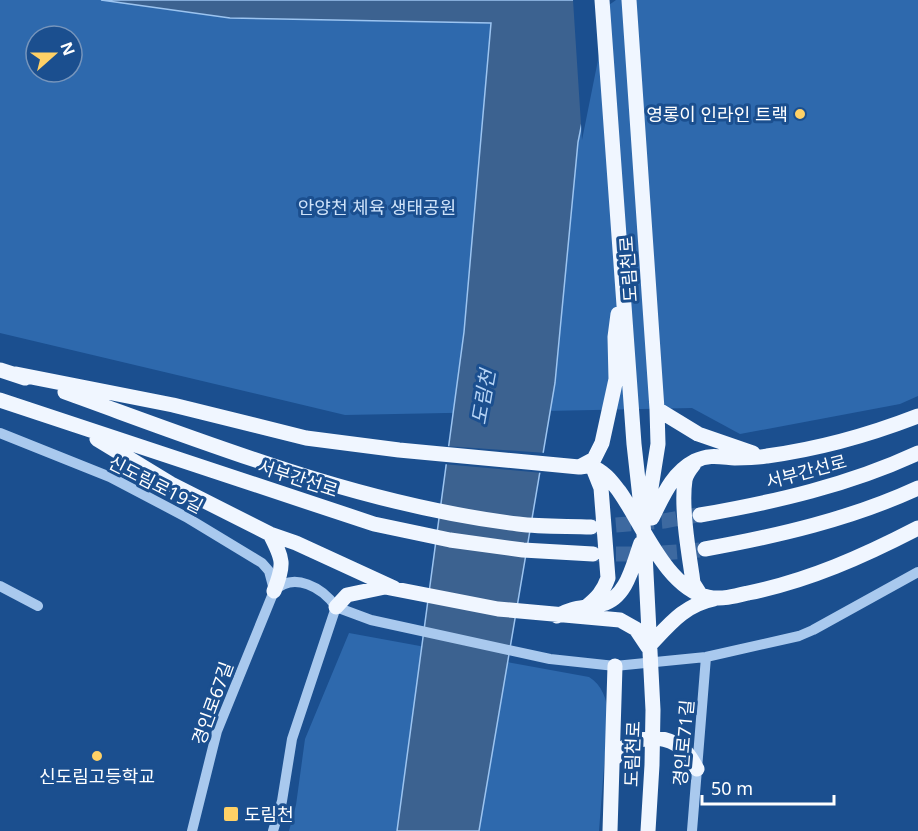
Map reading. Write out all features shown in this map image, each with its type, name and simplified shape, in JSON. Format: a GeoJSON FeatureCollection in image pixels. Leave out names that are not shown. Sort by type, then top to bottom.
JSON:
{"type":"FeatureCollection","features":[{"type":"Feature","properties":{"kind":"main road","name":"도림천로"},"geometry":{"type":"LineString","coordinates":[[602,0],[621,281],[634,444],[644,534],[653,710],[648,831]]}},
{"type":"Feature","properties":{"kind":"main road","name":"도림천로"},"geometry":{"type":"LineString","coordinates":[[629,0],[658,444],[644,534]]}},
{"type":"Feature","properties":{"kind":"main road"},"geometry":{"type":"LineString","coordinates":[[585,466],[594,459],[602,443],[615,380],[615,337],[621,281]]}},
{"type":"Feature","properties":{"kind":"main road","name":"서부간선로"},"geometry":{"type":"LineString","coordinates":[[0,370],[270,465],[383,498],[447,513],[520,524],[591,527]]}},
{"type":"Feature","properties":{"kind":"main road"},"geometry":{"type":"LineString","coordinates":[[16,375],[173,405],[306,438],[399,450],[585,466],[607,476],[613,483],[644,534],[679,580],[695,593],[709,597],[762,591],[807,577],[876,550],[918,528]]}},
{"type":"Feature","properties":{"kind":"main road","name":"서부간선로"},"geometry":{"type":"LineString","coordinates":[[0,400],[374,524],[460,542],[523,550],[593,554]]}},
{"type":"Feature","properties":{"kind":"main road"},"geometry":{"type":"LineString","coordinates":[[657,409],[698,434],[765,457]]}},
{"type":"Feature","properties":{"kind":"main road"},"geometry":{"type":"LineString","coordinates":[[557,616],[572,608],[604,604],[620,592],[627,582],[644,534],[670,483],[685,467],[701,458],[711,455],[736,458],[765,457],[805,450],[864,436],[918,416]]}},
{"type":"Feature","properties":{"kind":"main road"},"geometry":{"type":"LineString","coordinates":[[71,424],[171,483],[270,534],[296,543],[394,588]]}},
{"type":"Feature","properties":{"kind":"main road","name":"서부간선로"},"geometry":{"type":"LineString","coordinates":[[700,515],[749,507],[826,488],[890,466],[918,453]]}},
{"type":"Feature","properties":{"kind":"main road"},"geometry":{"type":"LineString","coordinates":[[701,458],[689,470],[685,488],[692,575],[695,588],[709,597]]}},
{"type":"Feature","properties":{"kind":"main road"},"geometry":{"type":"LineString","coordinates":[[585,466],[597,472],[601,488],[608,578],[598,598],[586,607]]}},
{"type":"Feature","properties":{"kind":"main road"},"geometry":{"type":"LineString","coordinates":[[705,549],[766,538],[836,519],[918,488]]}},
{"type":"Feature","properties":{"kind":"main road"},"geometry":{"type":"LineString","coordinates":[[270,534],[281,554],[283,565],[274,591]]}},
{"type":"Feature","properties":{"kind":"main road"},"geometry":{"type":"LineString","coordinates":[[336,607],[343,598],[353,593],[379,588],[394,588],[498,609],[620,620],[636,629],[648,647],[687,609],[709,597]]}},
{"type":"Feature","properties":{"kind":"main road"},"geometry":{"type":"LineString","coordinates":[[610,831],[614,760],[615,666]]}},
{"type":"Feature","properties":{"kind":"main road"},"geometry":{"type":"LineString","coordinates":[[614,760],[629,743],[645,738],[659,738],[677,744],[689,754],[697,769]]}},
{"type":"Feature","properties":{"kind":"street","name":"신도림로19길"},"geometry":{"type":"LineString","coordinates":[[0,433],[110,477],[195,522],[262,562],[269,571],[274,591]]}},
{"type":"Feature","properties":{"kind":"street"},"geometry":{"type":"LineString","coordinates":[[274,591],[287,582],[300,582],[320,590],[336,607],[371,620],[550,659],[615,666],[706,657],[799,636],[918,572]]}},
{"type":"Feature","properties":{"kind":"street"},"geometry":{"type":"LineString","coordinates":[[0,586],[38,606]]}},
{"type":"Feature","properties":{"kind":"street","name":"경인로67길"},"geometry":{"type":"LineString","coordinates":[[192,831],[217,731],[274,591]]}},
{"type":"Feature","properties":{"kind":"street"},"geometry":{"type":"LineString","coordinates":[[273,831],[282,801],[292,739],[336,607]]}},
{"type":"Feature","properties":{"kind":"street","name":"경인로71길"},"geometry":{"type":"LineString","coordinates":[[692,831],[706,657]]}},
{"type":"Feature","properties":{"kind":"green space","name":"안양천 체육 생태공원"},"geometry":{"type":"Polygon","coordinates":[[[0,0],[918,0],[918,396],[900,404],[740,434],[692,408],[345,415],[0,333],[0,0]]]}},
{"type":"Feature","properties":{"kind":"green space","name":"도림천"},"geometry":{"type":"Polygon","coordinates":[[[349,633],[589,677],[594,680],[603,693],[608,714],[599,831],[289,831],[296,805],[305,739],[349,633]]]}},
{"type":"Feature","properties":{"kind":"water","name":"도림천"},"geometry":{"type":"Polygon","coordinates":[[[101,0],[613,0],[606,4],[578,142],[555,383],[479,831],[397,831],[464,332],[491,23],[230,18],[101,0]]]}},
{"type":"Feature","properties":{"kind":"pier"},"geometry":{"type":"Polygon","coordinates":[[[573,0],[616,0],[609,5],[582,140],[573,0]]]}},
{"type":"Feature","properties":{"kind":"pier"},"geometry":{"type":"Polygon","coordinates":[[[445,446],[546,453],[543,473],[443,464],[445,446]]]}},
{"type":"Feature","properties":{"kind":"tunnel"},"geometry":{"type":"LineString","coordinates":[[593,527],[664,521],[697,515]]}},
{"type":"Feature","properties":{"kind":"tunnel"},"geometry":{"type":"LineString","coordinates":[[593,554],[650,554],[701,550]]}},
{"type":"Feature","properties":{"kind":"place","name":"영롱이 인라인 트랙"},"geometry":{"type":"Point","coordinates":[800,114]}},
{"type":"Feature","properties":{"kind":"place","name":"신도림고등학교"},"geometry":{"type":"Point","coordinates":[97,756]}},
{"type":"Feature","properties":{"kind":"place","name":"도림천"},"geometry":{"type":"Point","coordinates":[231,814]}}]}
